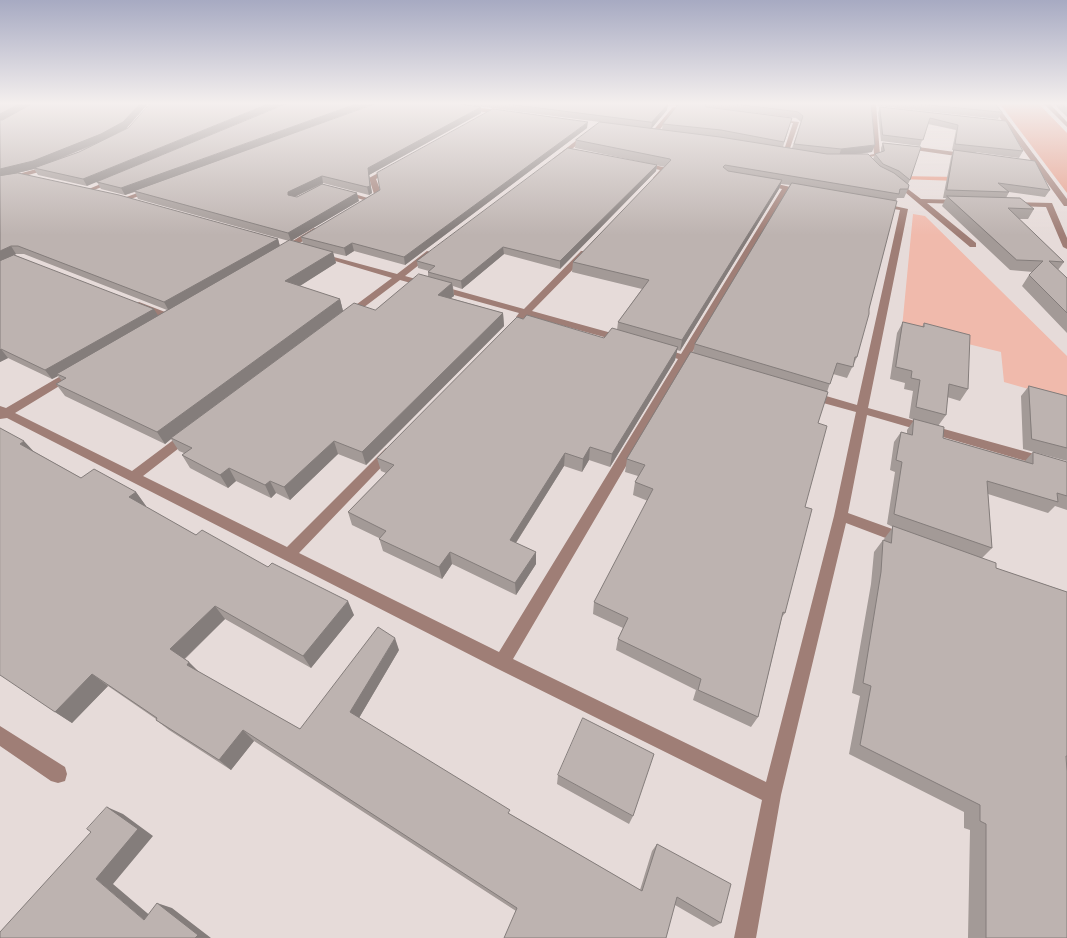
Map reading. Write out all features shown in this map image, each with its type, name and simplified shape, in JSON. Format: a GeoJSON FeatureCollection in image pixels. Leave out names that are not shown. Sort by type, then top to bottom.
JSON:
{"type":"FeatureCollection","features":[{"type":"Feature","properties":{"kind":"street"},"geometry":{"type":"LineString","coordinates":[[544,167],[575,148]]}},
{"type":"Feature","properties":{"kind":"street"},"geometry":{"type":"LineString","coordinates":[[786,153],[788,148]]}},
{"type":"Feature","properties":{"kind":"street"},"geometry":{"type":"LineString","coordinates":[[849,159],[867,158],[877,155],[876,148]]}},
{"type":"Feature","properties":{"kind":"street"},"geometry":{"type":"LineString","coordinates":[[909,148],[981,157]]}},
{"type":"Feature","properties":{"kind":"street"},"geometry":{"type":"LineString","coordinates":[[1026,148],[1067,204]]}},
{"type":"Feature","properties":{"kind":"street"},"geometry":{"type":"LineString","coordinates":[[777,151],[794,154]]}},
{"type":"Feature","properties":{"kind":"street"},"geometry":{"type":"LineString","coordinates":[[867,158],[872,165]]}},
{"type":"Feature","properties":{"kind":"street"},"geometry":{"type":"LineString","coordinates":[[626,161],[666,169],[644,190]]}},
{"type":"Feature","properties":{"kind":"street"},"geometry":{"type":"LineString","coordinates":[[1030,163],[1039,164]]}},
{"type":"Feature","properties":{"kind":"street"},"geometry":{"type":"LineString","coordinates":[[0,181],[24,176],[58,164]]}},
{"type":"Feature","properties":{"kind":"street"},"geometry":{"type":"LineString","coordinates":[[362,205],[378,195],[372,178],[396,166]]}},
{"type":"Feature","properties":{"kind":"street"},"geometry":{"type":"LineString","coordinates":[[24,176],[42,180]]}},
{"type":"Feature","properties":{"kind":"street"},"geometry":{"type":"LineString","coordinates":[[87,191],[123,176]]}},
{"type":"Feature","properties":{"kind":"street"},"geometry":{"type":"LineString","coordinates":[[890,178],[973,244]]}},
{"type":"Feature","properties":{"kind":"street"},"geometry":{"type":"LineString","coordinates":[[752,181],[813,192]]}},
{"type":"Feature","properties":{"kind":"street"},"geometry":{"type":"LineString","coordinates":[[125,199],[162,186]]}},
{"type":"Feature","properties":{"kind":"street"},"geometry":{"type":"LineString","coordinates":[[502,662],[786,187]]}},
{"type":"Feature","properties":{"kind":"street"},"geometry":{"type":"LineString","coordinates":[[78,189],[106,195]]}},
{"type":"Feature","properties":{"kind":"street"},"geometry":{"type":"LineString","coordinates":[[332,189],[370,200]]}},
{"type":"Feature","properties":{"kind":"street"},"geometry":{"type":"LineString","coordinates":[[116,197],[143,204]]}},
{"type":"Feature","properties":{"kind":"street"},"geometry":{"type":"LineString","coordinates":[[920,201],[966,203]]}},
{"type":"Feature","properties":{"kind":"street"},"geometry":{"type":"LineString","coordinates":[[745,938],[772,795],[841,516],[904,208],[868,202]]}},
{"type":"Feature","properties":{"kind":"street"},"geometry":{"type":"LineString","coordinates":[[1003,204],[1050,206],[1067,247]]}},
{"type":"Feature","properties":{"kind":"street"},"geometry":{"type":"LineString","coordinates":[[272,256],[284,245],[321,228]]}},
{"type":"Feature","properties":{"kind":"street"},"geometry":{"type":"LineString","coordinates":[[284,245],[628,341]]}},
{"type":"Feature","properties":{"kind":"street"},"geometry":{"type":"LineString","coordinates":[[512,326],[589,247]]}},
{"type":"Feature","properties":{"kind":"street"},"geometry":{"type":"LineString","coordinates":[[343,318],[436,248]]}},
{"type":"Feature","properties":{"kind":"street"},"geometry":{"type":"LineString","coordinates":[[126,300],[170,317]]}},
{"type":"Feature","properties":{"kind":"street"},"geometry":{"type":"LineString","coordinates":[[647,347],[713,367]]}},
{"type":"Feature","properties":{"kind":"street"},"geometry":{"type":"LineString","coordinates":[[2,413],[84,367]]}},
{"type":"Feature","properties":{"kind":"street"},"geometry":{"type":"LineString","coordinates":[[799,392],[1067,468]]}},
{"type":"Feature","properties":{"kind":"street"},"geometry":{"type":"LineString","coordinates":[[2,413],[133,476],[502,662],[772,795]]}},
{"type":"Feature","properties":{"kind":"street"},"geometry":{"type":"LineString","coordinates":[[133,476],[196,430]]}},
{"type":"Feature","properties":{"kind":"street"},"geometry":{"type":"LineString","coordinates":[[289,555],[400,440]]}},
{"type":"Feature","properties":{"kind":"street"},"geometry":{"type":"LineString","coordinates":[[841,516],[916,543]]}},
{"type":"Feature","properties":{"kind":"street"},"geometry":{"type":"LineString","coordinates":[[0,735],[58,774]]}},
{"type":"Feature","properties":{"kind":"shaded area"},"geometry":{"type":"Polygon","coordinates":[[[1033,148],[1067,148],[1067,193],[1033,148]]]}},
{"type":"Feature","properties":{"kind":"shaded area"},"geometry":{"type":"Polygon","coordinates":[[[913,214],[925,216],[1067,356],[1067,400],[1004,382],[1001,352],[902,328],[913,214]]]}},
{"type":"Feature","properties":{"kind":"building"},"geometry":{"type":"Polygon","coordinates":[[[0,148],[66,148],[33,161],[0,169],[0,148]]]}},
{"type":"Feature","properties":{"kind":"building"},"geometry":{"type":"Polygon","coordinates":[[[88,148],[160,148],[83,179],[34,168],[88,148]]]}},
{"type":"Feature","properties":{"kind":"building"},"geometry":{"type":"Polygon","coordinates":[[[180,148],[234,148],[121,188],[97,182],[180,148]]]}},
{"type":"Feature","properties":{"kind":"building"},"geometry":{"type":"Polygon","coordinates":[[[254,148],[405,148],[368,168],[370,186],[367,187],[322,176],[288,192],[288,195],[297,197],[322,184],[357,193],[288,233],[134,191],[254,148]]]}},
{"type":"Feature","properties":{"kind":"building"},"geometry":{"type":"Polygon","coordinates":[[[423,148],[553,148],[404,257],[352,243],[344,248],[301,237],[380,190],[377,173],[423,148]]]}},
{"type":"Feature","properties":{"kind":"building"},"geometry":{"type":"Polygon","coordinates":[[[568,148],[657,165],[560,261],[503,247],[461,281],[428,272],[435,266],[417,261],[568,148]]]}},
{"type":"Feature","properties":{"kind":"building"},"geometry":{"type":"Polygon","coordinates":[[[614,148],[788,148],[827,154],[868,154],[880,166],[894,173],[909,185],[908,189],[900,189],[899,194],[725,165],[723,167],[728,171],[782,180],[682,340],[618,322],[649,280],[573,262],[670,159],[614,148]]]}},
{"type":"Feature","properties":{"kind":"building"},"geometry":{"type":"Polygon","coordinates":[[[884,148],[921,148],[910,180],[899,171],[883,164],[875,154],[884,151],[884,148]]]}},
{"type":"Feature","properties":{"kind":"building"},"geometry":{"type":"Polygon","coordinates":[[[992,148],[1021,148],[1023,151],[992,148]]]}},
{"type":"Feature","properties":{"kind":"building"},"geometry":{"type":"Polygon","coordinates":[[[954,150],[1035,161],[1050,190],[998,183],[1009,192],[947,190],[954,150]]]}},
{"type":"Feature","properties":{"kind":"building"},"geometry":{"type":"Polygon","coordinates":[[[18,173],[119,195],[278,239],[164,302],[18,246],[11,246],[0,251],[0,176],[18,173]]]}},
{"type":"Feature","properties":{"kind":"building"},"geometry":{"type":"Polygon","coordinates":[[[792,183],[897,201],[857,357],[855,357],[853,367],[837,363],[830,384],[695,344],[792,183]]]}},
{"type":"Feature","properties":{"kind":"building"},"geometry":{"type":"Polygon","coordinates":[[[947,196],[1020,198],[1034,209],[1008,208],[1064,262],[1049,261],[1067,278],[1067,313],[1029,275],[1043,261],[1017,260],[947,196]]]}},
{"type":"Feature","properties":{"kind":"building"},"geometry":{"type":"Polygon","coordinates":[[[290,240],[333,252],[285,281],[340,299],[157,432],[56,384],[66,378],[57,374],[290,240]]]}},
{"type":"Feature","properties":{"kind":"building"},"geometry":{"type":"Polygon","coordinates":[[[14,255],[154,309],[45,370],[0,350],[0,261],[14,255]]]}},
{"type":"Feature","properties":{"kind":"building"},"geometry":{"type":"Polygon","coordinates":[[[419,274],[452,283],[438,295],[503,313],[362,452],[334,441],[284,487],[270,481],[265,485],[229,468],[220,475],[182,455],[192,448],[171,438],[354,303],[375,310],[419,274]]]}},
{"type":"Feature","properties":{"kind":"building"},"geometry":{"type":"Polygon","coordinates":[[[527,315],[604,338],[612,328],[678,347],[612,454],[590,447],[583,459],[565,453],[510,540],[536,552],[515,583],[450,552],[439,567],[379,539],[386,531],[348,512],[394,465],[377,458],[517,317],[523,319],[527,315]]]}},
{"type":"Feature","properties":{"kind":"building"},"geometry":{"type":"Polygon","coordinates":[[[903,322],[924,327],[924,323],[970,335],[968,389],[949,384],[946,415],[916,407],[920,380],[911,378],[912,371],[896,367],[903,322]]]}},
{"type":"Feature","properties":{"kind":"building"},"geometry":{"type":"Polygon","coordinates":[[[691,352],[828,392],[818,423],[827,426],[805,507],[812,509],[785,613],[783,612],[758,717],[698,690],[701,679],[618,639],[628,618],[594,602],[653,489],[635,482],[645,465],[627,459],[691,352]]]}},
{"type":"Feature","properties":{"kind":"building"},"geometry":{"type":"Polygon","coordinates":[[[1029,386],[1067,396],[1067,448],[1032,439],[1029,386]]]}},
{"type":"Feature","properties":{"kind":"building"},"geometry":{"type":"Polygon","coordinates":[[[914,419],[944,427],[943,438],[1033,464],[1033,452],[1067,462],[1067,496],[1057,493],[1058,502],[987,481],[992,548],[894,514],[902,462],[896,460],[901,432],[912,435],[914,419]]]}},
{"type":"Feature","properties":{"kind":"building"},"geometry":{"type":"Polygon","coordinates":[[[0,428],[24,441],[20,444],[81,478],[94,469],[136,492],[129,497],[196,535],[202,530],[268,567],[272,563],[348,601],[303,656],[215,606],[170,649],[189,662],[187,665],[300,729],[378,627],[395,638],[350,712],[510,810],[508,813],[642,891],[657,844],[731,884],[721,923],[677,897],[666,938],[504,938],[517,908],[243,730],[219,760],[156,720],[157,718],[92,674],[55,712],[0,675],[0,428]]]}},
{"type":"Feature","properties":{"kind":"building"},"geometry":{"type":"Polygon","coordinates":[[[893,526],[996,563],[996,568],[1067,592],[1067,938],[986,938],[986,824],[980,821],[980,805],[860,745],[871,686],[863,683],[881,572],[883,540],[891,543],[893,526]]]}},
{"type":"Feature","properties":{"kind":"building"},"geometry":{"type":"Polygon","coordinates":[[[583,718],[654,754],[633,816],[558,775],[583,718]]]}},
{"type":"Feature","properties":{"kind":"building"},"geometry":{"type":"Polygon","coordinates":[[[107,807],[138,829],[96,879],[144,920],[157,903],[198,935],[195,938],[0,938],[0,932],[91,832],[87,829],[107,807]]]}},
{"type":"Feature","properties":{"kind":"waterway"},"geometry":{"type":"LineString","coordinates":[[899,177],[959,179]]}}]}
